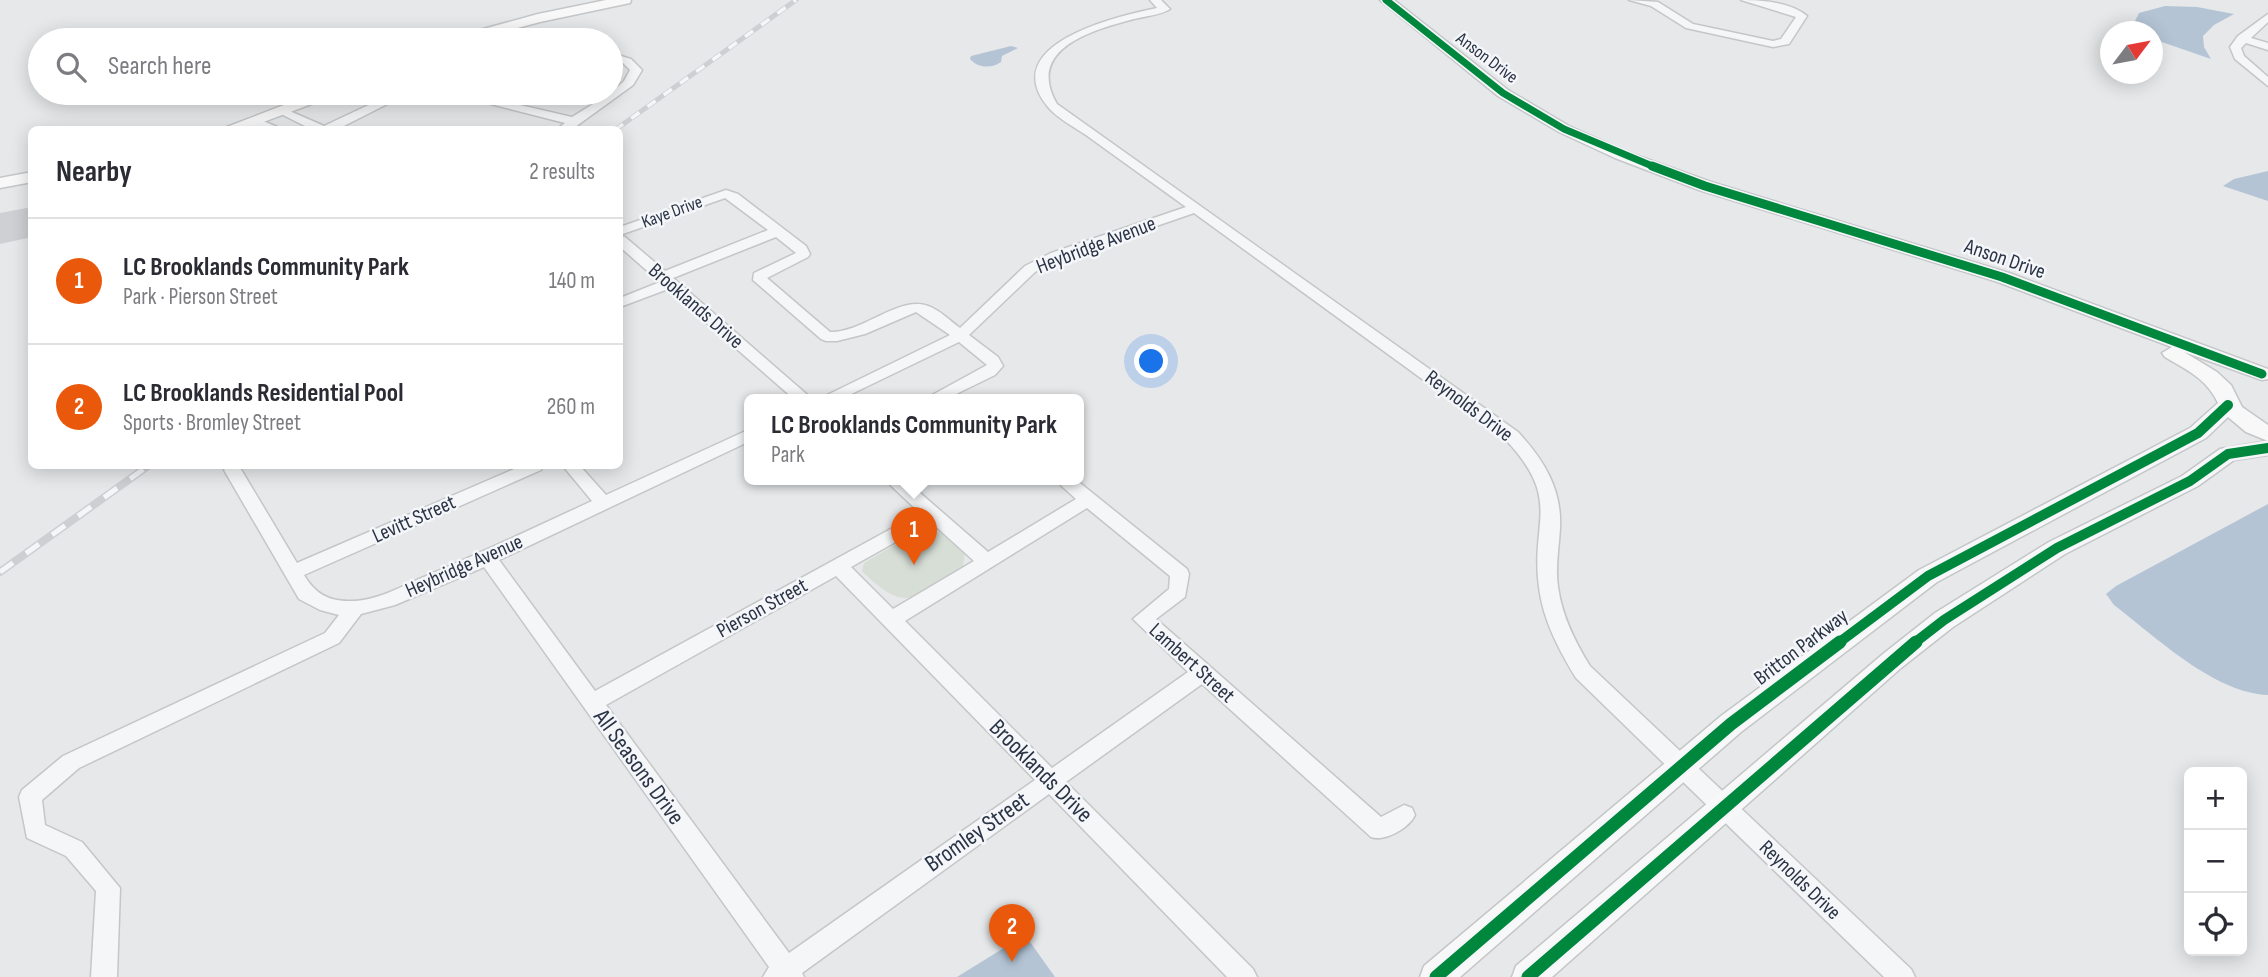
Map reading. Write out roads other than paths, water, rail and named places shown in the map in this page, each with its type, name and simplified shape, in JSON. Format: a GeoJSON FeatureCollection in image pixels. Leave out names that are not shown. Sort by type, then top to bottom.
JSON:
{"type":"FeatureCollection","features":[{"type":"Feature","properties":{"kind":"main road"},"geometry":{"type":"LineString","coordinates":[[500,28],[625,0]]}},
{"type":"Feature","properties":{"kind":"main road","name":"Anson Drive"},"geometry":{"type":"LineString","coordinates":[[1386,0],[1490,84],[1540,116],[1629,158],[1731,194],[1824,220],[2002,277],[2265,374]]}},
{"type":"Feature","properties":{"kind":"main road"},"geometry":{"type":"LineString","coordinates":[[238,126],[297,105]]}},
{"type":"Feature","properties":{"kind":"main road","name":"Britton Parkway"},"geometry":{"type":"LineString","coordinates":[[1682,766],[1731,724],[1928,576],[2198,433],[2226,397],[2226,384],[2235,377],[2265,374]]}},
{"type":"Feature","properties":{"kind":"main road"},"geometry":{"type":"LineString","coordinates":[[2226,397],[2241,418],[2268,434]]}},
{"type":"Feature","properties":{"kind":"main road"},"geometry":{"type":"LineString","coordinates":[[1528,977],[1944,620],[2057,548],[2190,481],[2228,454],[2268,448]]}},
{"type":"Feature","properties":{"kind":"street","name":"Reynolds Drive"},"geometry":{"type":"LineString","coordinates":[[1155,0],[1165,9],[1123,17],[1084,31],[1048,60],[1041,76],[1053,106],[1518,441],[1538,468],[1549,492],[1551,516],[1547,573],[1551,603],[1571,653],[1583,672],[1902,977]]}},
{"type":"Feature","properties":{"kind":"street"},"geometry":{"type":"LineString","coordinates":[[1634,0],[1656,2],[1690,26],[1773,44],[1785,42],[1802,16],[1791,9],[1746,0]]}},
{"type":"Feature","properties":{"kind":"street"},"geometry":{"type":"LineString","coordinates":[[2268,18],[2242,38],[2235,47],[2239,57],[2268,83]]}},
{"type":"Feature","properties":{"kind":"street"},"geometry":{"type":"LineString","coordinates":[[2242,38],[2268,41]]}},
{"type":"Feature","properties":{"kind":"street"},"geometry":{"type":"LineString","coordinates":[[2242,38],[2268,47]]}},
{"type":"Feature","properties":{"kind":"street"},"geometry":{"type":"LineString","coordinates":[[623,60],[636,71],[629,83],[623,87]]}},
{"type":"Feature","properties":{"kind":"street"},"geometry":{"type":"LineString","coordinates":[[333,126],[377,105]]}},
{"type":"Feature","properties":{"kind":"street"},"geometry":{"type":"LineString","coordinates":[[505,105],[572,121]]}},
{"type":"Feature","properties":{"kind":"street"},"geometry":{"type":"LineString","coordinates":[[566,126],[596,105]]}},
{"type":"Feature","properties":{"kind":"street"},"geometry":{"type":"LineString","coordinates":[[281,111],[316,126]]}},
{"type":"Feature","properties":{"kind":"street"},"geometry":{"type":"LineString","coordinates":[[254,121],[265,126]]}},
{"type":"Feature","properties":{"kind":"street"},"geometry":{"type":"LineString","coordinates":[[0,183],[28,178]]}},
{"type":"Feature","properties":{"kind":"street","name":"Kaye Drive"},"geometry":{"type":"LineString","coordinates":[[623,230],[726,194],[778,231]]}},
{"type":"Feature","properties":{"kind":"street","name":"Anson Drive"},"geometry":{"type":"LineString","coordinates":[[1731,194],[1818,226],[1997,284],[2136,336],[2179,356],[2210,376],[2226,397]]}},
{"type":"Feature","properties":{"kind":"street","name":"Heybridge Avenue"},"geometry":{"type":"LineString","coordinates":[[838,394],[960,337],[1007,288],[1030,269],[1056,256],[1193,209]]}},
{"type":"Feature","properties":{"kind":"street"},"geometry":{"type":"LineString","coordinates":[[623,302],[778,231],[801,249],[803,254],[766,271],[760,276],[760,280],[826,336],[837,338],[850,335],[916,307],[926,310],[993,360],[995,366],[989,372],[943,394]]}},
{"type":"Feature","properties":{"kind":"street","name":"Brooklands Drive"},"geometry":{"type":"LineString","coordinates":[[623,243],[798,394]]}},
{"type":"Feature","properties":{"kind":"street","name":"Heybridge Avenue"},"geometry":{"type":"LineString","coordinates":[[233,470],[306,594],[323,606],[338,610],[388,600],[487,558],[744,437]]}},
{"type":"Feature","properties":{"kind":"street","name":"Levitt Street"},"geometry":{"type":"LineString","coordinates":[[292,573],[528,469]]}},
{"type":"Feature","properties":{"kind":"street"},"geometry":{"type":"LineString","coordinates":[[574,469],[602,502]]}},
{"type":"Feature","properties":{"kind":"street"},"geometry":{"type":"LineString","coordinates":[[900,485],[987,562]]}},
{"type":"Feature","properties":{"kind":"street","name":"Lambert Street"},"geometry":{"type":"LineString","coordinates":[[1071,485],[1180,574],[1178,592],[1143,619],[1379,830],[1404,815]]}},
{"type":"Feature","properties":{"kind":"street"},"geometry":{"type":"LineString","coordinates":[[891,620],[1090,499]]}},
{"type":"Feature","properties":{"kind":"street","name":"Pierson Street"},"geometry":{"type":"LineString","coordinates":[[592,703],[932,514]]}},
{"type":"Feature","properties":{"kind":"street","name":"All Seasons Drive"},"geometry":{"type":"LineString","coordinates":[[487,558],[784,974]]}},
{"type":"Feature","properties":{"kind":"street","name":"Brooklands Drive"},"geometry":{"type":"LineString","coordinates":[[838,566],[1244,977]]}},
{"type":"Feature","properties":{"kind":"street"},"geometry":{"type":"LineString","coordinates":[[104,977],[107,888],[74,849],[35,831],[30,797],[71,762],[332,638],[355,608]]}},
{"type":"Feature","properties":{"kind":"street","name":"Bromley Street"},"geometry":{"type":"LineString","coordinates":[[784,974],[1203,672]]}},
{"type":"Feature","properties":{"kind":"street","name":"Britton Parkway"},"geometry":{"type":"LineString","coordinates":[[1436,977],[1682,766]]}},
{"type":"Feature","properties":{"kind":"water"},"geometry":{"type":"Polygon","coordinates":[[[2165,6],[2197,7],[2234,14],[2214,25],[2203,36],[2204,47],[2211,59],[2163,42],[2163,21],[2135,21],[2139,13],[2165,6]]]}},
{"type":"Feature","properties":{"kind":"water"},"geometry":{"type":"Polygon","coordinates":[[[1011,46],[1018,48],[1002,56],[1001,62],[993,66],[981,66],[970,59],[971,56],[1011,46]]]}},
{"type":"Feature","properties":{"kind":"water"},"geometry":{"type":"Polygon","coordinates":[[[2268,171],[2268,201],[2223,186],[2234,179],[2268,171]]]}},
{"type":"Feature","properties":{"kind":"water"},"geometry":{"type":"Polygon","coordinates":[[[2268,504],[2268,695],[2227,685],[2186,661],[2114,605],[2106,594],[2116,586],[2268,504]]]}},
{"type":"Feature","properties":{"kind":"water"},"geometry":{"type":"Polygon","coordinates":[[[1025,935],[1055,977],[957,977],[1025,935]]]}},
{"type":"Feature","properties":{"kind":"railway"},"geometry":{"type":"LineString","coordinates":[[621,126],[796,0]]}},
{"type":"Feature","properties":{"kind":"railway"},"geometry":{"type":"LineString","coordinates":[[0,572],[144,469]]}},
{"type":"Feature","properties":{"kind":"place","name":"LC Brooklands Community Park"},"geometry":{"type":"Point","coordinates":[914,565]}},
{"type":"Feature","properties":{"kind":"place","name":"LC Brooklands Residential Pool"},"geometry":{"type":"Point","coordinates":[1012,962]}}]}
